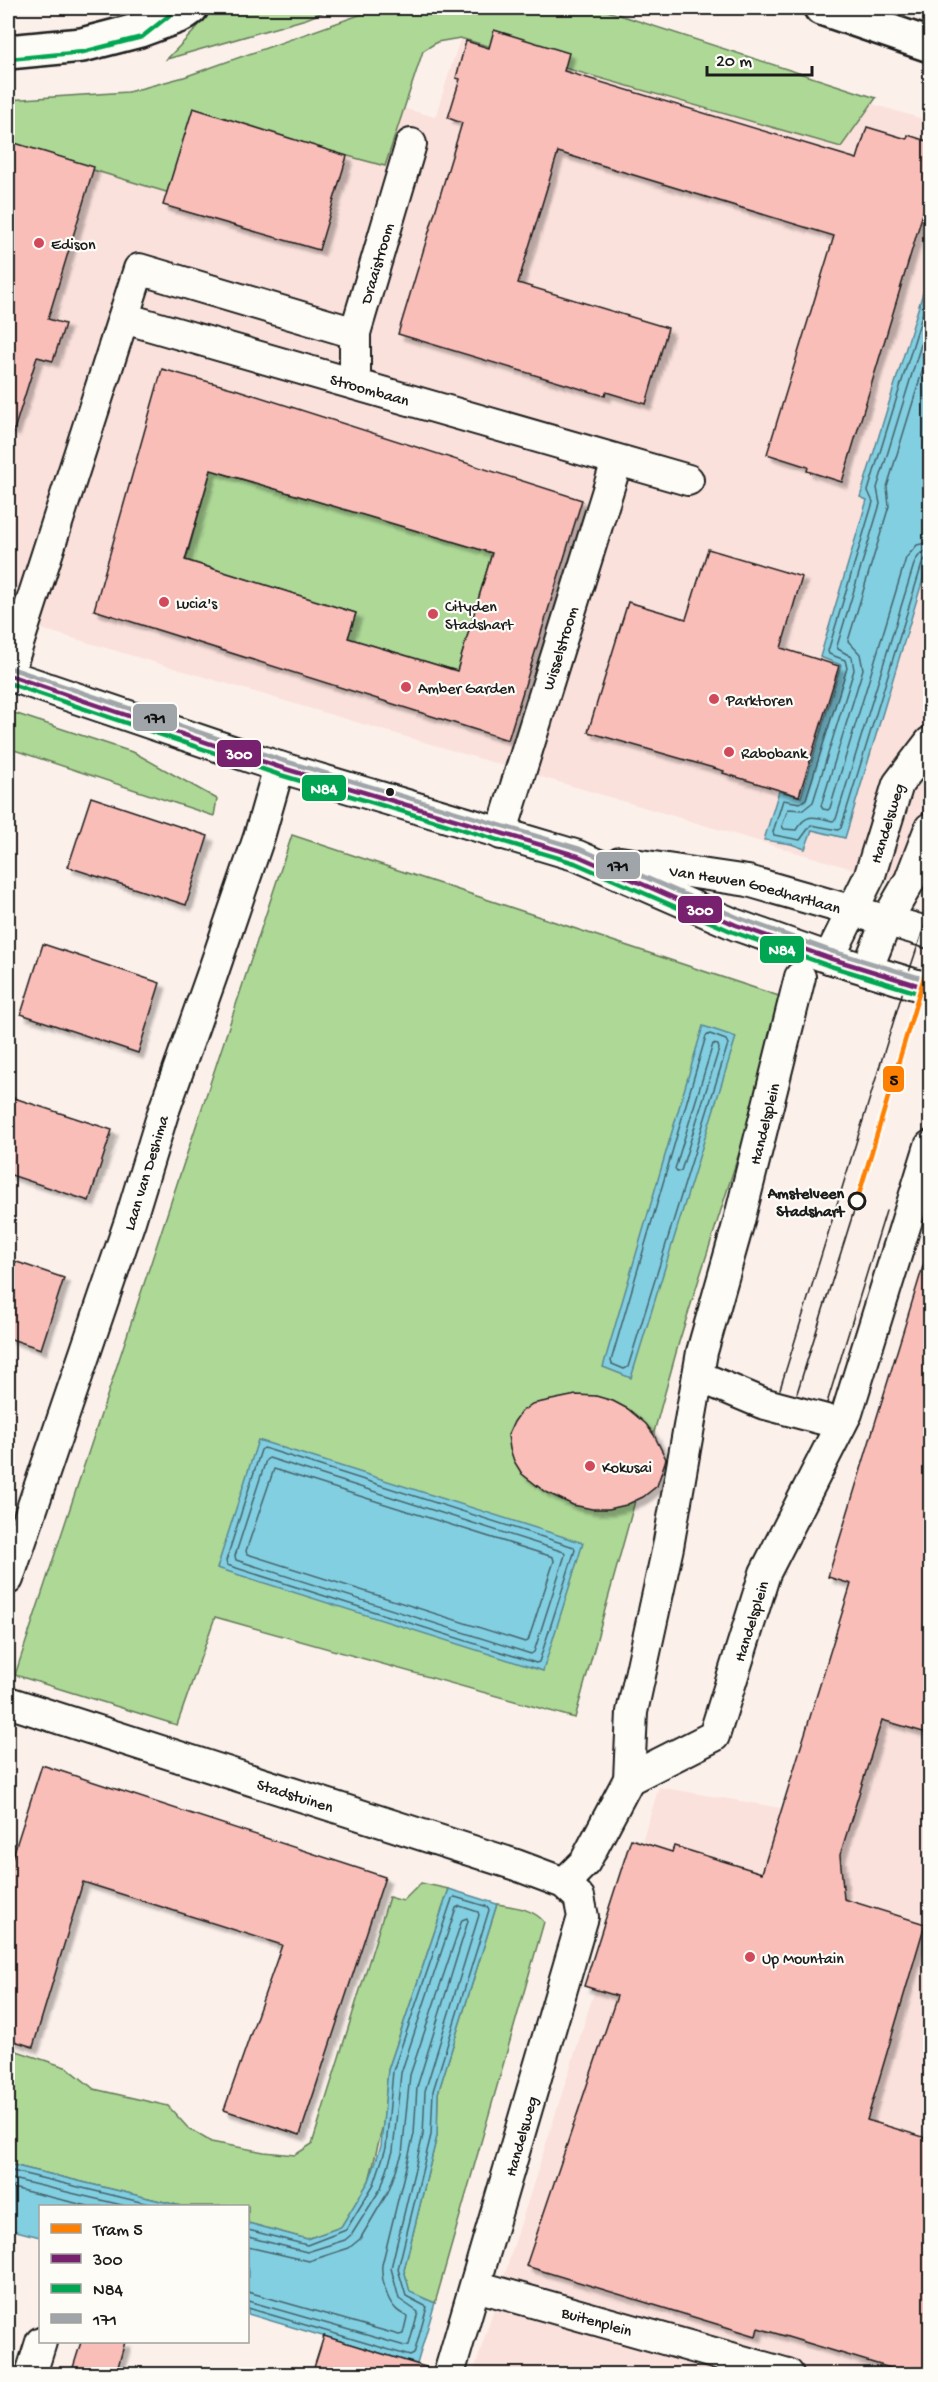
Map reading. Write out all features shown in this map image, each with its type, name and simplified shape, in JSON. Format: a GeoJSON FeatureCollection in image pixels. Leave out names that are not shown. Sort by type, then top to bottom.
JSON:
{"type":"FeatureCollection","features":[{"type":"Feature","properties":{"kind":"main road"},"geometry":{"type":"LineString","coordinates":[[140,30],[166,8]]}},
{"type":"Feature","properties":{"kind":"main road"},"geometry":{"type":"LineString","coordinates":[[8,52],[82,45],[140,30],[181,15],[191,8]]}},
{"type":"Feature","properties":{"kind":"main road"},"geometry":{"type":"LineString","coordinates":[[821,8],[930,45]]}},
{"type":"Feature","properties":{"kind":"street","name":"Draaistroom"},"geometry":{"type":"LineString","coordinates":[[355,384],[355,333],[411,144]]}},
{"type":"Feature","properties":{"kind":"street"},"geometry":{"type":"LineString","coordinates":[[8,675],[139,269],[355,333]]}},
{"type":"Feature","properties":{"kind":"street","name":"Stroombaan"},"geometry":{"type":"LineString","coordinates":[[124,318],[688,480]]}},
{"type":"Feature","properties":{"kind":"street","name":"Wisselstroom"},"geometry":{"type":"LineString","coordinates":[[501,834],[617,461]]}},
{"type":"Feature","properties":{"kind":"street","name":"Van Heuven Goedhartlaan"},"geometry":{"type":"LineString","coordinates":[[8,675],[279,767],[578,856],[748,881],[930,933]]}},
{"type":"Feature","properties":{"kind":"street","name":"Handelsweg"},"geometry":{"type":"LineString","coordinates":[[829,958],[855,910],[870,875],[898,784],[930,742]]}},
{"type":"Feature","properties":{"kind":"street","name":"Laan van Deshima"},"geometry":{"type":"LineString","coordinates":[[8,1579],[130,1221],[163,1113],[220,954],[279,767]]}},
{"type":"Feature","properties":{"kind":"street"},"geometry":{"type":"LineString","coordinates":[[867,970],[887,920],[910,880],[930,828]]}},
{"type":"Feature","properties":{"kind":"street","name":"Van Heuven Goedhartlaan"},"geometry":{"type":"LineString","coordinates":[[578,856],[736,925],[829,958],[930,989]]}},
{"type":"Feature","properties":{"kind":"street","name":"Handelsplein"},"geometry":{"type":"LineString","coordinates":[[571,1890],[629,1779],[632,1712],[668,1547],[702,1352],[741,1214],[800,977]]}},
{"type":"Feature","properties":{"kind":"street","name":"Handelsplein"},"geometry":{"type":"LineString","coordinates":[[629,1779],[714,1736],[765,1573],[847,1413],[930,1146]]}},
{"type":"Feature","properties":{"kind":"street"},"geometry":{"type":"LineString","coordinates":[[698,1376],[811,1410],[841,1424]]}},
{"type":"Feature","properties":{"kind":"street","name":"Stadstuinen"},"geometry":{"type":"LineString","coordinates":[[8,1702],[418,1832],[516,1865],[571,1890]]}},
{"type":"Feature","properties":{"kind":"street","name":"Handelsweg"},"geometry":{"type":"LineString","coordinates":[[449,2374],[583,1917],[571,1890]]}},
{"type":"Feature","properties":{"kind":"street","name":"Buitenplein"},"geometry":{"type":"LineString","coordinates":[[476,2286],[713,2364],[772,2372]]}},
{"type":"Feature","properties":{"kind":"street"},"geometry":{"type":"LineString","coordinates":[[31,2374],[41,2343]]}},
{"type":"Feature","properties":{"kind":"shaded area"},"geometry":{"type":"Polygon","coordinates":[[[470,8],[547,8],[930,121],[930,892],[8,619],[8,142],[286,75],[435,117],[470,8]]]}},
{"type":"Feature","properties":{"kind":"shaded area"},"geometry":{"type":"Polygon","coordinates":[[[930,1281],[930,2374],[473,2374],[659,1787],[787,1809],[858,1582],[837,1575],[930,1281]]]}},
{"type":"Feature","properties":{"kind":"green space"},"geometry":{"type":"Polygon","coordinates":[[[213,8],[334,8],[306,19],[167,59],[213,8]]]}},
{"type":"Feature","properties":{"kind":"green space"},"geometry":{"type":"Polygon","coordinates":[[[379,8],[598,8],[876,98],[841,147],[460,38],[437,42],[423,51],[385,166],[196,115],[173,194],[16,147],[8,171],[8,100],[128,92],[184,77],[379,8]]]}},
{"type":"Feature","properties":{"kind":"green space"},"geometry":{"type":"Polygon","coordinates":[[[211,470],[492,553],[457,671],[348,638],[356,613],[186,560],[211,470]]]}},
{"type":"Feature","properties":{"kind":"green space"},"geometry":{"type":"Polygon","coordinates":[[[8,711],[135,753],[217,799],[214,816],[8,748],[8,711]]]}},
{"type":"Feature","properties":{"kind":"green space"},"geometry":{"type":"Polygon","coordinates":[[[292,835],[788,999],[679,1342],[575,1718],[215,1617],[177,1725],[15,1675],[292,835]]]}},
{"type":"Feature","properties":{"kind":"green space"},"geometry":{"type":"Polygon","coordinates":[[[421,1883],[449,1889],[388,2070],[383,2125],[369,2181],[341,2227],[307,2239],[249,2223],[249,2205],[177,2205],[8,2164],[8,2048],[68,2068],[94,2089],[168,2106],[188,2128],[211,2142],[295,2155],[312,2144],[389,1897],[403,1901],[421,1883]]]}},
{"type":"Feature","properties":{"kind":"green space"},"geometry":{"type":"Polygon","coordinates":[[[497,1904],[529,1911],[544,1922],[435,2303],[410,2293],[404,2270],[437,2136],[438,2093],[497,1904]]]}},
{"type":"Feature","properties":{"kind":"water"},"geometry":{"type":"Polygon","coordinates":[[[930,270],[930,556],[845,838],[812,830],[805,849],[791,844],[764,840],[779,791],[801,797],[841,665],[820,657],[867,500],[860,497],[930,270]]]}},
{"type":"Feature","properties":{"kind":"water"},"geometry":{"type":"Polygon","coordinates":[[[703,1026],[736,1037],[631,1378],[603,1367],[703,1026]]]}},
{"type":"Feature","properties":{"kind":"water"},"geometry":{"type":"Polygon","coordinates":[[[258,1440],[583,1543],[543,1671],[217,1568],[258,1440]]]}},
{"type":"Feature","properties":{"kind":"water"},"geometry":{"type":"Polygon","coordinates":[[[449,1889],[497,1904],[438,2093],[437,2136],[404,2270],[410,2292],[435,2303],[417,2364],[249,2314],[249,2223],[307,2239],[341,2227],[369,2181],[381,2146],[388,2070],[449,1889]]]}},
{"type":"Feature","properties":{"kind":"water"},"geometry":{"type":"Polygon","coordinates":[[[8,2164],[177,2205],[39,2205],[39,2237],[8,2229],[8,2164]]]}},
{"type":"Feature","properties":{"kind":"building"},"geometry":{"type":"Polygon","coordinates":[[[494,30],[569,53],[564,71],[857,159],[867,127],[907,139],[908,135],[930,142],[930,190],[842,482],[807,471],[808,467],[767,454],[834,236],[558,152],[518,283],[668,328],[646,404],[606,392],[605,396],[398,334],[462,123],[448,118],[460,79],[456,78],[466,41],[489,48],[494,30]]]}},
{"type":"Feature","properties":{"kind":"building"},"geometry":{"type":"Polygon","coordinates":[[[193,108],[347,156],[319,250],[163,205],[193,108]]]}},
{"type":"Feature","properties":{"kind":"building","name":"Edison"},"geometry":{"type":"Polygon","coordinates":[[[8,141],[94,167],[48,319],[65,324],[53,361],[37,357],[14,430],[8,428],[8,141]]]}},
{"type":"Feature","properties":{"kind":"building"},"geometry":{"type":"Polygon","coordinates":[[[162,369],[235,389],[582,500],[508,740],[94,610],[162,369]],[[211,470],[185,560],[356,613],[348,638],[457,671],[492,553],[211,470]]]}},
{"type":"Feature","properties":{"kind":"building","name":"Parktoren"},"geometry":{"type":"Polygon","coordinates":[[[708,549],[802,577],[781,648],[839,666],[799,796],[723,773],[724,771],[588,732],[628,602],[686,619],[708,549]]]}},
{"type":"Feature","properties":{"kind":"building"},"geometry":{"type":"Polygon","coordinates":[[[91,797],[208,836],[186,905],[68,867],[91,797]]]}},
{"type":"Feature","properties":{"kind":"building"},"geometry":{"type":"Polygon","coordinates":[[[43,944],[160,983],[138,1053],[21,1014],[43,944]]]}},
{"type":"Feature","properties":{"kind":"building"},"geometry":{"type":"Polygon","coordinates":[[[8,1096],[112,1130],[89,1201],[8,1174],[8,1096]]]}},
{"type":"Feature","properties":{"kind":"building"},"geometry":{"type":"Polygon","coordinates":[[[8,1259],[64,1278],[41,1349],[8,1338],[8,1259]]]}},
{"type":"Feature","properties":{"kind":"building"},"geometry":{"type":"Polygon","coordinates":[[[924,1263],[930,1264],[930,1734],[882,1720],[840,1855],[844,1899],[925,1924],[867,2120],[930,2139],[930,2374],[910,2374],[758,2328],[756,2336],[526,2266],[617,1996],[584,1986],[631,1839],[672,1852],[674,1846],[762,1873],[851,1584],[828,1577],[924,1263]]]}},
{"type":"Feature","properties":{"kind":"building"},"geometry":{"type":"Polygon","coordinates":[[[576,1395],[596,1396],[613,1401],[628,1409],[646,1424],[654,1435],[666,1459],[657,1486],[643,1497],[626,1505],[609,1509],[592,1509],[573,1505],[544,1491],[522,1474],[510,1449],[508,1435],[514,1422],[521,1412],[532,1404],[576,1395]]]}},
{"type":"Feature","properties":{"kind":"building"},"geometry":{"type":"Polygon","coordinates":[[[42,1765],[385,1877],[300,2135],[224,2110],[282,1945],[83,1882],[33,2047],[8,2039],[8,1871],[42,1765]]]}},
{"type":"Feature","properties":{"kind":"building"},"geometry":{"type":"Polygon","coordinates":[[[324,2336],[429,2368],[428,2374],[312,2374],[324,2336]]]}},
{"type":"Feature","properties":{"kind":"building"},"geometry":{"type":"Polygon","coordinates":[[[81,2343],[125,2343],[116,2374],[71,2374],[81,2343]]]}},
{"type":"Feature","properties":{"kind":"tram line"},"geometry":{"type":"LineString","coordinates":[[780,1389],[906,981],[930,915]]}},
{"type":"Feature","properties":{"kind":"tram line","name":"5"},"geometry":{"type":"LineString","coordinates":[[857,1201],[930,957]]}},
{"type":"Feature","properties":{"kind":"tram line"},"geometry":{"type":"LineString","coordinates":[[797,1393],[857,1201]]}},
{"type":"Feature","properties":{"kind":"tram line"},"geometry":{"type":"LineString","coordinates":[[827,1403],[886,1211]]}},
{"type":"Feature","properties":{"kind":"transit line","name":"N84"},"geometry":{"type":"LineString","coordinates":[[9,59],[83,52],[142,37],[171,14]]}},
{"type":"Feature","properties":{"kind":"transit line","name":"171"},"geometry":{"type":"LineString","coordinates":[[10,668],[281,760],[580,849],[739,918],[831,951],[930,981]]}},
{"type":"Feature","properties":{"kind":"transit line","name":"300"},"geometry":{"type":"LineString","coordinates":[[8,675],[279,767],[578,856],[736,925],[829,958],[930,989]]}},
{"type":"Feature","properties":{"kind":"transit line","name":"N84"},"geometry":{"type":"LineString","coordinates":[[8,683],[277,774],[575,863],[733,932],[827,965],[928,996]]}},
{"type":"Feature","properties":{"kind":"place","name":"Edison"},"geometry":{"type":"Point","coordinates":[39,243]}},
{"type":"Feature","properties":{"kind":"place","name":"Lucia's"},"geometry":{"type":"Point","coordinates":[164,602]}},
{"type":"Feature","properties":{"kind":"place","name":"Cityden Stadshart"},"geometry":{"type":"Point","coordinates":[433,614]}},
{"type":"Feature","properties":{"kind":"place","name":"Amber Garden"},"geometry":{"type":"Point","coordinates":[406,687]}},
{"type":"Feature","properties":{"kind":"place","name":"Parktoren"},"geometry":{"type":"Point","coordinates":[714,699]}},
{"type":"Feature","properties":{"kind":"place","name":"Rabobank"},"geometry":{"type":"Point","coordinates":[729,752]}},
{"type":"Feature","properties":{"kind":"place","name":"Amstelveen Stadshart"},"geometry":{"type":"Point","coordinates":[857,1201]}},
{"type":"Feature","properties":{"kind":"place","name":"Kokusai"},"geometry":{"type":"Point","coordinates":[590,1466]}},
{"type":"Feature","properties":{"kind":"place","name":"Up Mountain"},"geometry":{"type":"Point","coordinates":[750,1957]}}]}
